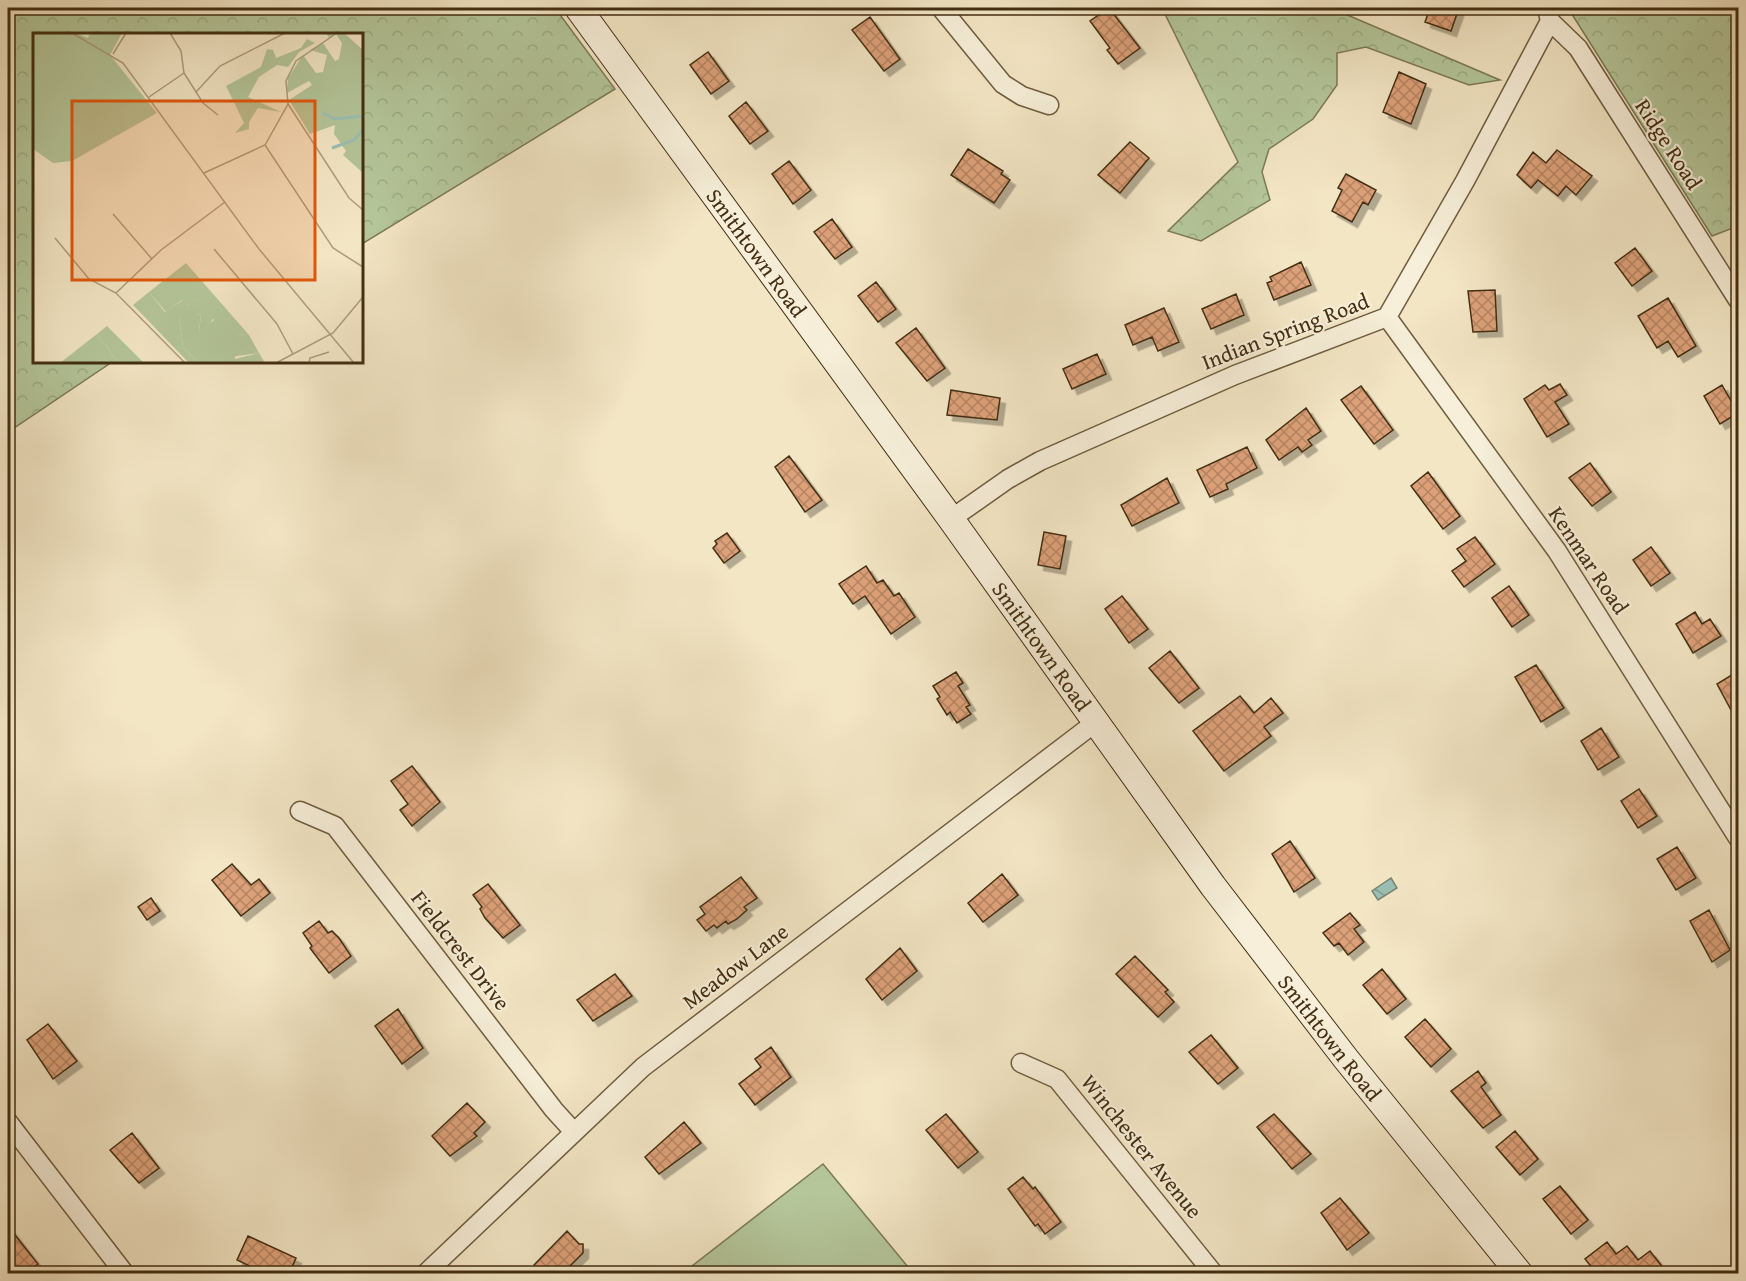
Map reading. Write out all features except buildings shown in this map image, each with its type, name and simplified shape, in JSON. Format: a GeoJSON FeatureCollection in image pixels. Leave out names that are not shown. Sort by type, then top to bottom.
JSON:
{"type":"FeatureCollection","features":[{"type":"Feature","properties":{"kind":"street","name":"Smithtown Road"},"geometry":{"type":"LineString","coordinates":[[578,8],[951,519],[1212,886],[1346,1059],[1520,1274]]}},
{"type":"Feature","properties":{"kind":"street"},"geometry":{"type":"LineString","coordinates":[[942,8],[1003,84],[1022,96],[1049,105]]}},
{"type":"Feature","properties":{"kind":"street","name":"Indian Spring Road"},"geometry":{"type":"LineString","coordinates":[[951,519],[1008,479],[1040,461],[1235,375],[1387,317],[1465,181],[1548,14]]}},
{"type":"Feature","properties":{"kind":"street","name":"Ridge Road"},"geometry":{"type":"LineString","coordinates":[[1548,14],[1578,48],[1738,300]]}},
{"type":"Feature","properties":{"kind":"street","name":"Kenmar Road"},"geometry":{"type":"LineString","coordinates":[[1387,317],[1557,551],[1738,838]]}},
{"type":"Feature","properties":{"kind":"street","name":"Meadow Lane"},"geometry":{"type":"LineString","coordinates":[[425,1274],[628,1081],[679,1039],[1096,722]]}},
{"type":"Feature","properties":{"kind":"street","name":"Fieldcrest Drive"},"geometry":{"type":"LineString","coordinates":[[300,811],[335,826],[554,1110],[574,1132]]}},
{"type":"Feature","properties":{"kind":"street","name":"Winchester Avenue"},"geometry":{"type":"LineString","coordinates":[[1021,1064],[1057,1079],[1214,1274]]}},
{"type":"Feature","properties":{"kind":"street"},"geometry":{"type":"LineString","coordinates":[[8,1122],[125,1274]]}},
{"type":"Feature","properties":{"kind":"green space"},"geometry":{"type":"Polygon","coordinates":[[[8,8],[555,8],[615,89],[363,243],[363,33],[33,33],[33,363],[111,363],[8,432],[8,8]]]}},
{"type":"Feature","properties":{"kind":"green space"},"geometry":{"type":"Polygon","coordinates":[[[1162,8],[1331,8],[1500,80],[1469,85],[1366,47],[1337,53],[1337,85],[1313,119],[1269,149],[1262,172],[1270,200],[1201,241],[1168,231],[1238,162],[1162,8]]]}},
{"type":"Feature","properties":{"kind":"green space"},"geometry":{"type":"Polygon","coordinates":[[[1568,8],[1738,8],[1738,226],[1712,236],[1568,8]]]}},
{"type":"Feature","properties":{"kind":"green space"},"geometry":{"type":"Polygon","coordinates":[[[823,1164],[913,1273],[683,1273],[823,1164]]]}},
{"type":"Feature","properties":{"kind":"water"},"geometry":{"type":"Polygon","coordinates":[[[1391,878],[1397,888],[1378,900],[1372,891],[1391,878]]]}}]}
